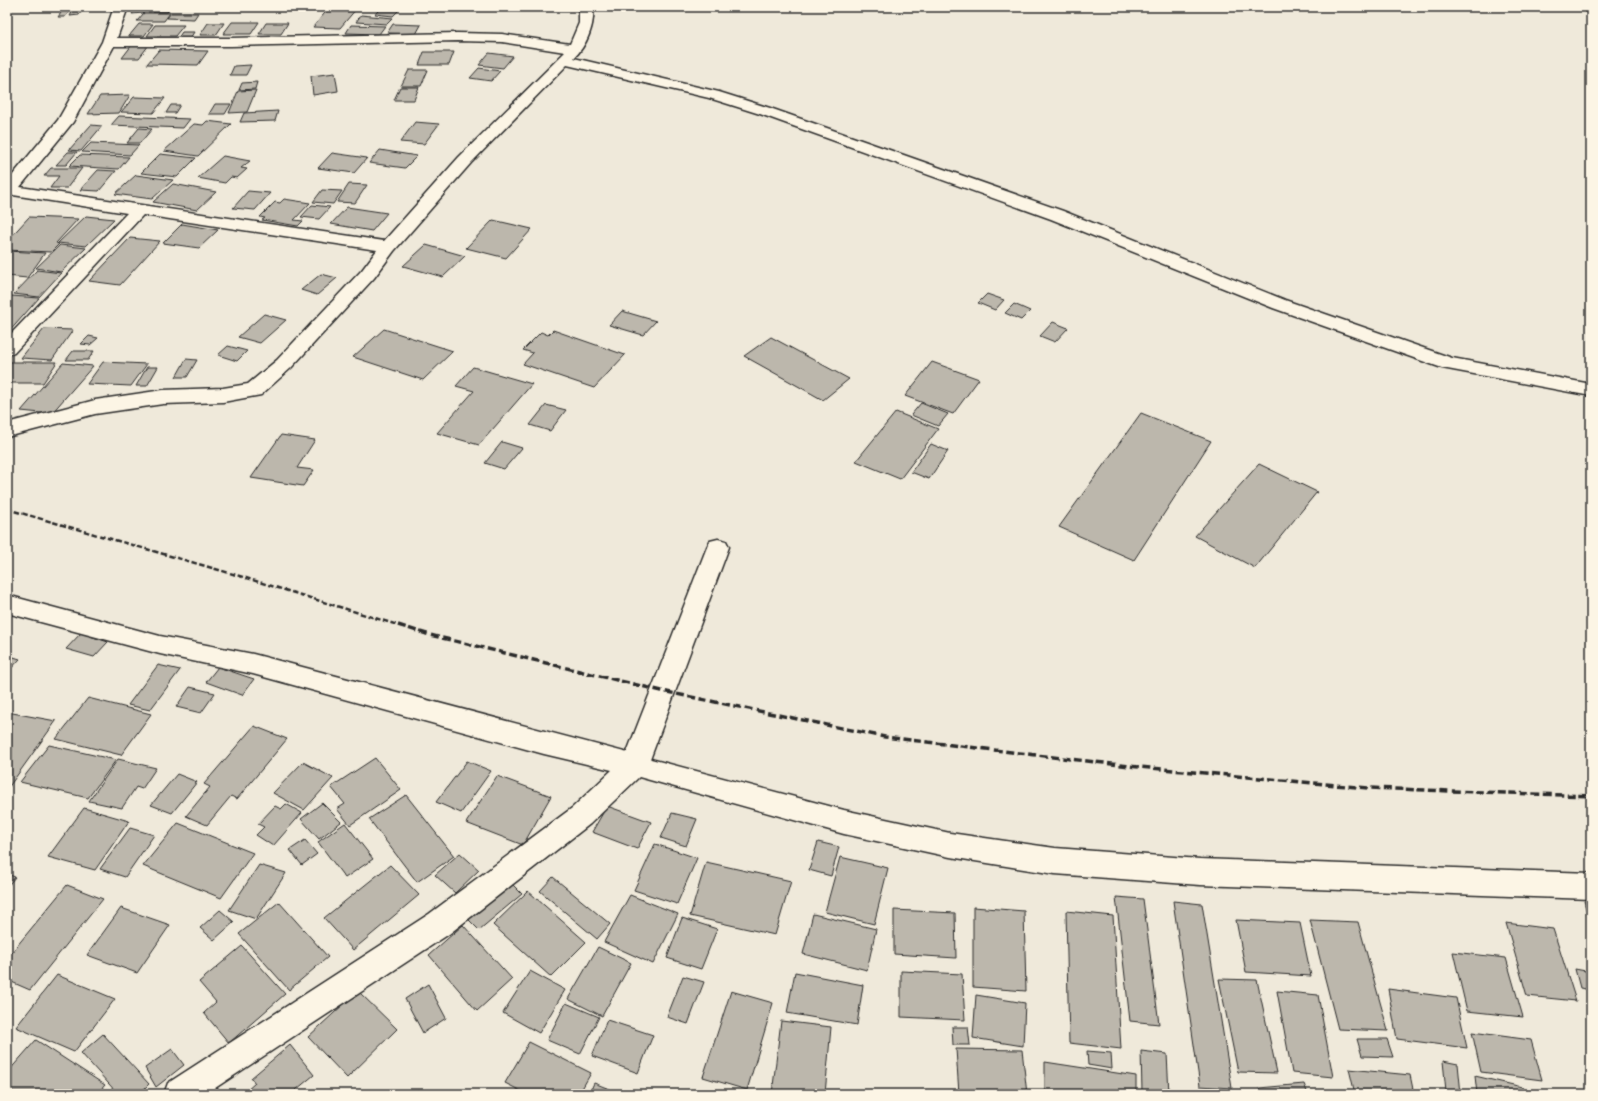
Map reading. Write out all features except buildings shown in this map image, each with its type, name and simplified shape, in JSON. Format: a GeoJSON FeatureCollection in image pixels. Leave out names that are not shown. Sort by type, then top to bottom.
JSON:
{"type":"FeatureCollection","features":[{"type":"Feature","properties":{"kind":"street"},"geometry":{"type":"LineString","coordinates":[[8,191],[65,122],[109,42],[121,7]]}},
{"type":"Feature","properties":{"kind":"street"},"geometry":{"type":"LineString","coordinates":[[7,430],[95,407],[163,397],[223,396],[254,390],[284,364],[300,347],[368,274],[388,247],[465,160],[569,55],[584,31],[587,12],[586,7]]}},
{"type":"Feature","properties":{"kind":"street"},"geometry":{"type":"LineString","coordinates":[[109,42],[231,42],[458,37],[502,38],[714,95],[765,111],[1057,215],[1279,304],[1449,364],[1591,390]]}},
{"type":"Feature","properties":{"kind":"street"},"geometry":{"type":"LineString","coordinates":[[8,191],[388,247]]}},
{"type":"Feature","properties":{"kind":"street"},"geometry":{"type":"LineString","coordinates":[[7,349],[139,210]]}},
{"type":"Feature","properties":{"kind":"street"},"geometry":{"type":"LineString","coordinates":[[179,1094],[440,924],[581,816],[635,765],[718,547]]}},
{"type":"Feature","properties":{"kind":"street"},"geometry":{"type":"LineString","coordinates":[[7,604],[160,645],[253,664],[844,822],[950,845],[1055,860],[1208,872],[1591,886]]}},
{"type":"Feature","properties":{"kind":"railway"},"geometry":{"type":"LineString","coordinates":[[7,509],[233,574],[401,626]]}},
{"type":"Feature","properties":{"kind":"railway"},"geometry":{"type":"LineString","coordinates":[[398,625],[430,635],[662,691],[885,737],[1129,766],[1368,788],[1591,796]]}}]}
